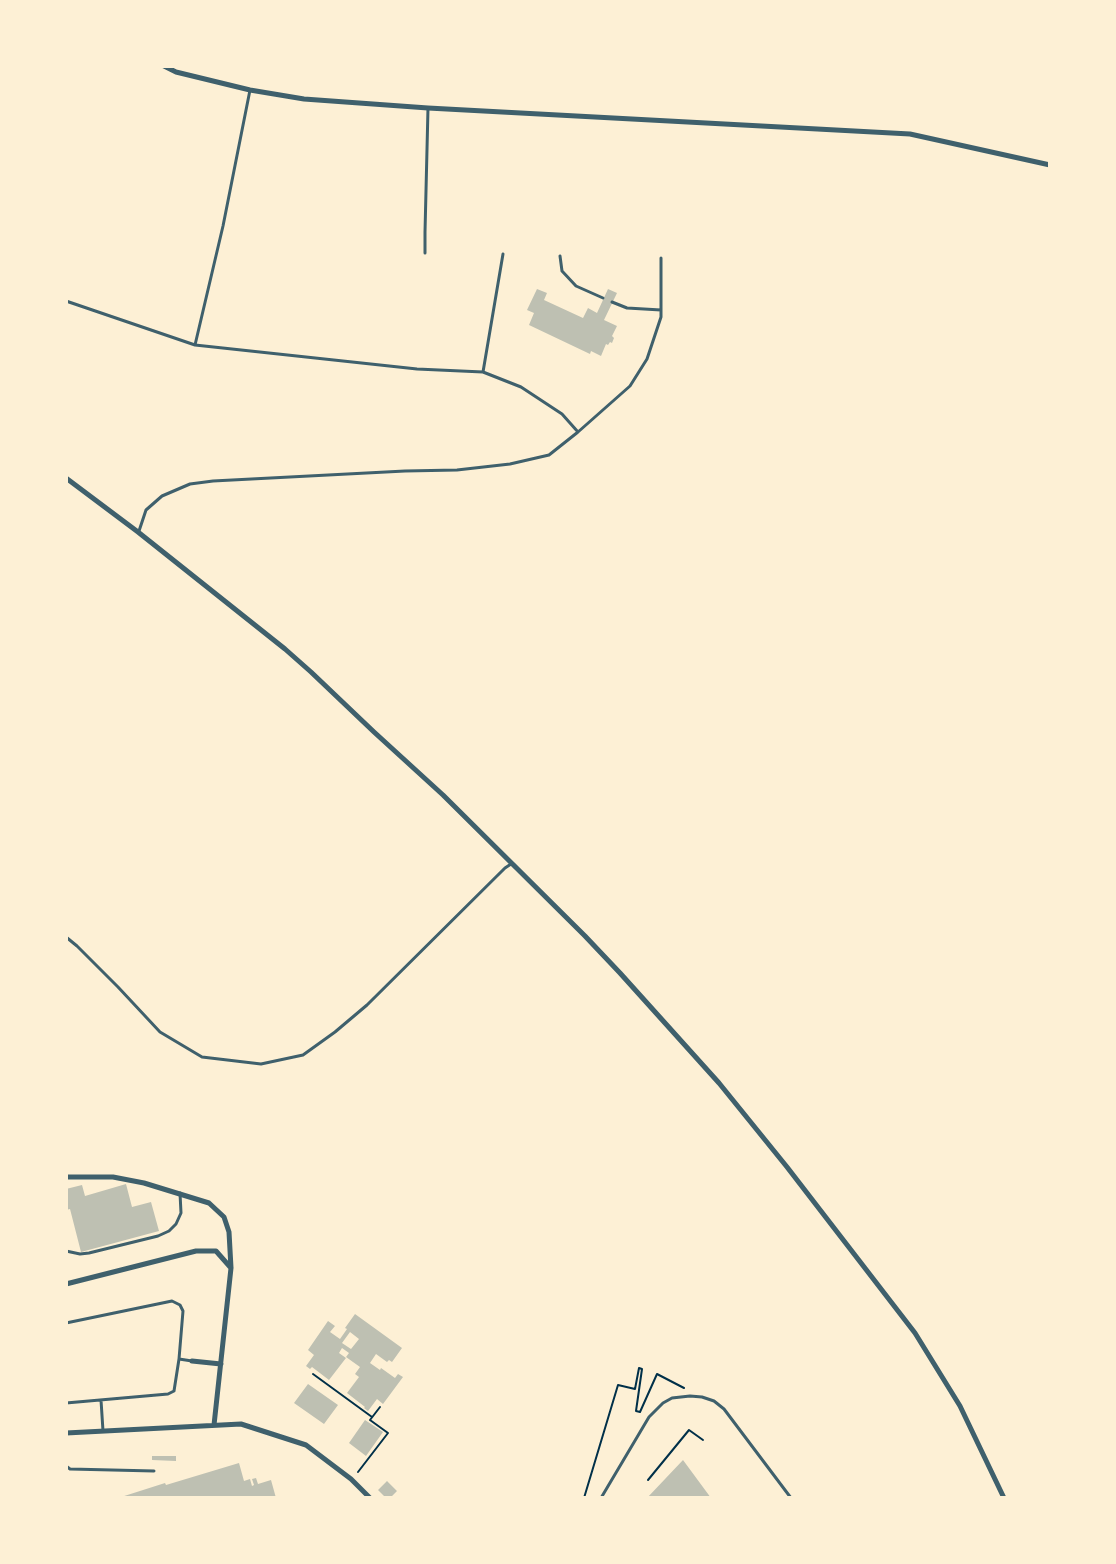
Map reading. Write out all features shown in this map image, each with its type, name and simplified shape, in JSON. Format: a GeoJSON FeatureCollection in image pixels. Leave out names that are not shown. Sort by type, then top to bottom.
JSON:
{"type":"FeatureCollection","features":[{"type":"Feature","properties":{"kind":"street"},"geometry":{"type":"LineString","coordinates":[[164,66],[176,72],[249,90],[304,99],[428,108],[910,134],[1050,165]]}},
{"type":"Feature","properties":{"kind":"street"},"geometry":{"type":"LineString","coordinates":[[66,478],[138,532],[311,672],[513,863],[613,966],[719,1083],[879,1284],[941,1373],[960,1406],[1005,1498]]}},
{"type":"Feature","properties":{"kind":"street"},"geometry":{"type":"LineString","coordinates":[[66,1177],[113,1177],[144,1183],[209,1203],[224,1217],[229,1232],[231,1268],[214,1425]]}},
{"type":"Feature","properties":{"kind":"street"},"geometry":{"type":"LineString","coordinates":[[66,1284],[196,1251],[216,1251],[231,1268]]}},
{"type":"Feature","properties":{"kind":"street"},"geometry":{"type":"LineString","coordinates":[[192,1361],[221,1364]]}},
{"type":"Feature","properties":{"kind":"street"},"geometry":{"type":"LineString","coordinates":[[66,1433],[241,1424],[306,1445],[351,1479],[370,1498]]}},
{"type":"Feature","properties":{"kind":"lane"},"geometry":{"type":"LineString","coordinates":[[195,345],[223,226],[249,90]]}},
{"type":"Feature","properties":{"kind":"lane"},"geometry":{"type":"LineString","coordinates":[[425,253],[428,108]]}},
{"type":"Feature","properties":{"kind":"lane"},"geometry":{"type":"LineString","coordinates":[[483,372],[503,254]]}},
{"type":"Feature","properties":{"kind":"lane"},"geometry":{"type":"LineString","coordinates":[[560,256],[562,271],[576,286],[603,298]]}},
{"type":"Feature","properties":{"kind":"lane"},"geometry":{"type":"LineString","coordinates":[[138,532],[146,510],[162,496],[190,484],[457,470],[510,464],[549,455],[630,386],[647,359],[661,317],[661,258]]}},
{"type":"Feature","properties":{"kind":"lane"},"geometry":{"type":"LineString","coordinates":[[66,301],[195,345],[417,369],[483,372],[522,387],[561,414],[578,432]]}},
{"type":"Feature","properties":{"kind":"lane"},"geometry":{"type":"LineString","coordinates":[[612,302],[627,308],[661,310]]}},
{"type":"Feature","properties":{"kind":"lane"},"geometry":{"type":"LineString","coordinates":[[66,938],[118,987],[160,1032],[202,1057],[261,1064],[303,1055],[335,1032],[367,1005],[505,868],[513,863]]}},
{"type":"Feature","properties":{"kind":"lane"},"geometry":{"type":"LineString","coordinates":[[66,1251],[89,1253],[158,1236],[169,1231],[176,1224],[181,1213],[180,1193]]}},
{"type":"Feature","properties":{"kind":"lane"},"geometry":{"type":"LineString","coordinates":[[66,1323],[172,1301],[180,1305],[183,1311],[174,1390],[168,1394],[66,1403]]}},
{"type":"Feature","properties":{"kind":"lane"},"geometry":{"type":"LineString","coordinates":[[178,1359],[192,1361]]}},
{"type":"Feature","properties":{"kind":"lane"},"geometry":{"type":"LineString","coordinates":[[601,1498],[650,1417],[663,1403],[672,1398],[690,1396],[714,1401],[723,1409],[791,1498]]}},
{"type":"Feature","properties":{"kind":"lane"},"geometry":{"type":"LineString","coordinates":[[101,1400],[103,1431]]}},
{"type":"Feature","properties":{"kind":"lane"},"geometry":{"type":"LineString","coordinates":[[66,1466],[70,1469],[154,1471]]}},
{"type":"Feature","properties":{"kind":"path"},"geometry":{"type":"LineString","coordinates":[[584,1498],[618,1385],[635,1389],[639,1368],[642,1369],[636,1411],[639,1412],[657,1374],[687,1389]]}},
{"type":"Feature","properties":{"kind":"path"},"geometry":{"type":"LineString","coordinates":[[314,1374],[372,1417]]}},
{"type":"Feature","properties":{"kind":"path"},"geometry":{"type":"LineString","coordinates":[[356,1474],[364,1467],[388,1433],[370,1420],[380,1407]]}},
{"type":"Feature","properties":{"kind":"path"},"geometry":{"type":"LineString","coordinates":[[648,1480],[689,1430],[703,1440]]}},
{"type":"Feature","properties":{"kind":"building"},"geometry":{"type":"Polygon","coordinates":[[[537,289],[547,293],[544,300],[583,318],[588,308],[597,313],[608,289],[617,293],[604,320],[617,326],[612,336],[614,338],[612,343],[606,344],[601,356],[591,351],[590,354],[529,325],[534,313],[527,310],[537,289]]]}},
{"type":"Feature","properties":{"kind":"building"},"geometry":{"type":"Polygon","coordinates":[[[126,1184],[132,1207],[151,1202],[159,1231],[81,1252],[70,1209],[66,1210],[66,1189],[82,1185],[85,1196],[126,1184]]]}},
{"type":"Feature","properties":{"kind":"building"},"geometry":{"type":"Polygon","coordinates":[[[355,1314],[402,1348],[392,1362],[389,1360],[387,1362],[376,1354],[370,1363],[395,1378],[398,1374],[403,1377],[383,1404],[377,1399],[368,1411],[347,1393],[359,1377],[355,1374],[360,1367],[346,1357],[349,1353],[342,1348],[339,1353],[346,1358],[329,1380],[312,1367],[310,1369],[306,1366],[314,1355],[308,1350],[328,1321],[335,1326],[330,1332],[340,1339],[347,1329],[345,1328],[355,1314]],[[350,1332],[342,1343],[351,1349],[359,1339],[350,1332]]]}},
{"type":"Feature","properties":{"kind":"building"},"geometry":{"type":"Polygon","coordinates":[[[308,1384],[338,1405],[324,1424],[294,1403],[308,1384]]]}},
{"type":"Feature","properties":{"kind":"building"},"geometry":{"type":"Polygon","coordinates":[[[365,1420],[383,1432],[366,1456],[349,1443],[365,1420]]]}},
{"type":"Feature","properties":{"kind":"building"},"geometry":{"type":"Polygon","coordinates":[[[152,1456],[176,1456],[176,1461],[152,1460],[152,1456]]]}},
{"type":"Feature","properties":{"kind":"building"},"geometry":{"type":"Polygon","coordinates":[[[683,1460],[711,1498],[647,1498],[683,1460]]]}},
{"type":"Feature","properties":{"kind":"building"},"geometry":{"type":"Polygon","coordinates":[[[239,1463],[244,1481],[250,1479],[252,1486],[254,1485],[252,1479],[256,1478],[258,1484],[271,1480],[276,1498],[118,1498],[165,1483],[166,1485],[239,1463]]]}},
{"type":"Feature","properties":{"kind":"building"},"geometry":{"type":"Polygon","coordinates":[[[387,1481],[397,1491],[390,1498],[386,1498],[378,1490],[387,1481]]]}}]}
